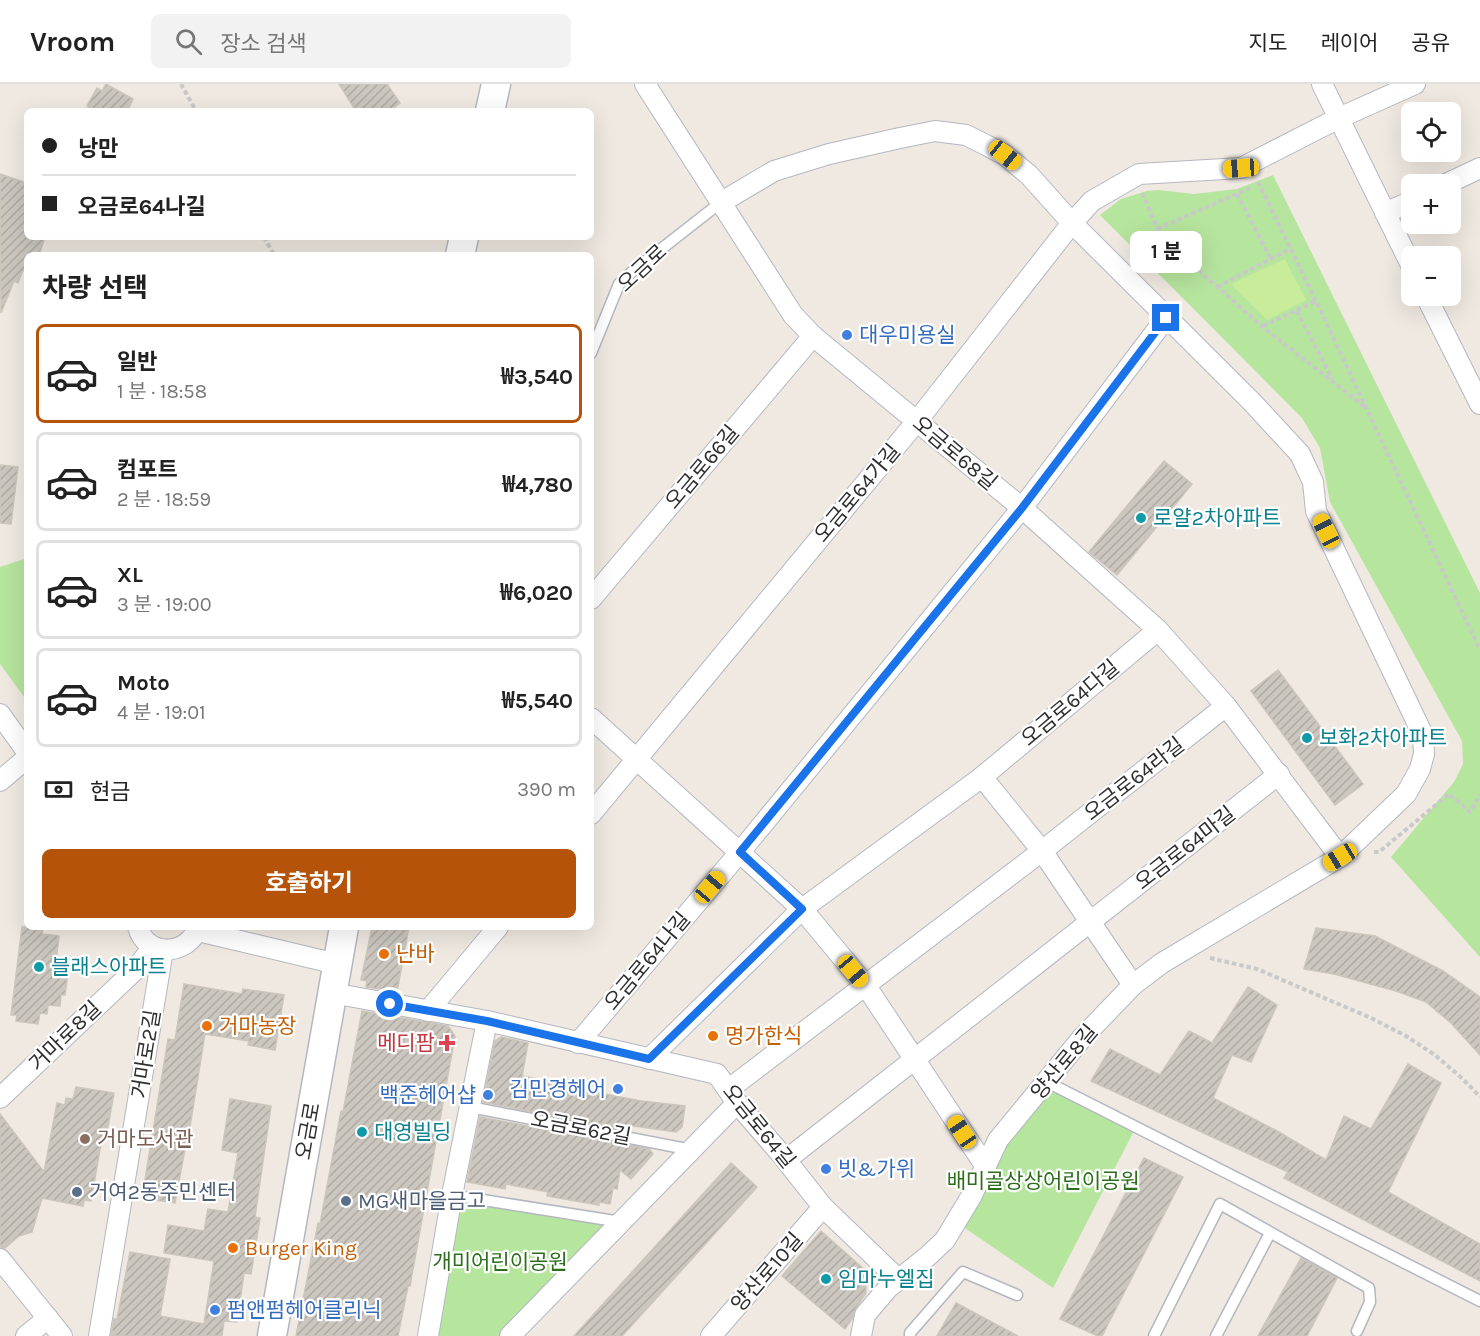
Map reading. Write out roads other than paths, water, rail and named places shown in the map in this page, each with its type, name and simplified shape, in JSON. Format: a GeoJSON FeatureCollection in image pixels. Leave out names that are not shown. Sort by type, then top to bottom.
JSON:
{"type":"FeatureCollection","features":[{"type":"Feature","properties":{"kind":"main road"},"geometry":{"type":"LineString","coordinates":[[491,108],[496,84]]}},
{"type":"Feature","properties":{"kind":"main road","name":"오금로"},"geometry":{"type":"LineString","coordinates":[[272,1336],[343,930]]}},
{"type":"Feature","properties":{"kind":"street","name":"오금로68길"},"geometry":{"type":"LineString","coordinates":[[645,84],[793,315],[813,336],[1022,508],[1158,630],[1227,706],[1340,857]]}},
{"type":"Feature","properties":{"kind":"street"},"geometry":{"type":"LineString","coordinates":[[1322,84],[1402,246]]}},
{"type":"Feature","properties":{"kind":"street","name":"오금로64가길"},"geometry":{"type":"LineString","coordinates":[[594,810],[916,421],[1072,223],[1092,201],[1139,174],[1241,168],[1340,118],[1415,84]]}},
{"type":"Feature","properties":{"kind":"street","name":"양산로8길"},"geometry":{"type":"LineString","coordinates":[[720,203],[774,171],[829,154],[935,131],[966,135],[1005,155],[1029,175],[1072,223],[1252,402],[1300,454],[1313,482],[1316,511],[1424,735],[1424,754],[1420,769],[1406,794],[1340,857],[1179,953],[1133,985],[1082,1038],[999,1140],[972,1195],[945,1240],[888,1288],[865,1315],[861,1336]]}},
{"type":"Feature","properties":{"kind":"street"},"geometry":{"type":"LineString","coordinates":[[1461,177],[1480,168]]}},
{"type":"Feature","properties":{"kind":"street"},"geometry":{"type":"LineString","coordinates":[[1385,213],[1401,206]]}},
{"type":"Feature","properties":{"kind":"street"},"geometry":{"type":"LineString","coordinates":[[1431,306],[1480,404]]}},
{"type":"Feature","properties":{"kind":"street","name":"오금로64나길"},"geometry":{"type":"LineString","coordinates":[[578,1043],[740,852],[1022,508],[1166,318]]}},
{"type":"Feature","properties":{"kind":"street","name":"오금로66길"},"geometry":{"type":"LineString","coordinates":[[594,595],[813,336]]}},
{"type":"Feature","properties":{"kind":"street","name":"오금로64다길"},"geometry":{"type":"LineString","coordinates":[[649,1059],[802,909],[982,777],[1158,630]]}},
{"type":"Feature","properties":{"kind":"street","name":"오금로64라길"},"geometry":{"type":"LineString","coordinates":[[733,1096],[866,986],[1042,852],[1227,706]]}},
{"type":"Feature","properties":{"kind":"street"},"geometry":{"type":"LineString","coordinates":[[0,714],[24,748]]}},
{"type":"Feature","properties":{"kind":"street"},"geometry":{"type":"LineString","coordinates":[[594,721],[802,909],[866,986],[986,1167]]}},
{"type":"Feature","properties":{"kind":"street"},"geometry":{"type":"LineString","coordinates":[[0,781],[24,761]]}},
{"type":"Feature","properties":{"kind":"street","name":"오금로64마길"},"geometry":{"type":"LineString","coordinates":[[786,1161],[1279,774]]}},
{"type":"Feature","properties":{"kind":"street"},"geometry":{"type":"LineString","coordinates":[[982,777],[1042,852],[1133,985]]}},
{"type":"Feature","properties":{"kind":"street"},"geometry":{"type":"LineString","coordinates":[[140,930],[145,940],[158,949],[174,950],[192,940],[197,930]]}},
{"type":"Feature","properties":{"kind":"street"},"geometry":{"type":"LineString","coordinates":[[202,930],[337,964]]}},
{"type":"Feature","properties":{"kind":"street"},"geometry":{"type":"LineString","coordinates":[[428,1011],[496,930]]}},
{"type":"Feature","properties":{"kind":"street","name":"거마로8길"},"geometry":{"type":"LineString","coordinates":[[0,1098],[158,949]]}},
{"type":"Feature","properties":{"kind":"street","name":"거마로2길"},"geometry":{"type":"LineString","coordinates":[[99,1336],[158,949]]}},
{"type":"Feature","properties":{"kind":"street","name":"오금로64길"},"geometry":{"type":"LineString","coordinates":[[332,993],[487,1021],[717,1074],[824,1207],[898,1280]]}},
{"type":"Feature","properties":{"kind":"street"},"geometry":{"type":"LineString","coordinates":[[428,1336],[452,1195],[487,1021]]}},
{"type":"Feature","properties":{"kind":"street"},"geometry":{"type":"LineString","coordinates":[[510,1336],[692,1150],[733,1096]]}},
{"type":"Feature","properties":{"kind":"street","name":"양산로10길"},"geometry":{"type":"LineString","coordinates":[[711,1336],[824,1207]]}},
{"type":"Feature","properties":{"kind":"street"},"geometry":{"type":"LineString","coordinates":[[0,1259],[62,1336]]}},
{"type":"Feature","properties":{"kind":"street"},"geometry":{"type":"LineString","coordinates":[[26,1336],[48,1318]]}},
{"type":"Feature","properties":{"kind":"lane","name":"오금로"},"geometry":{"type":"LineString","coordinates":[[594,346],[619,284],[720,203]]}},
{"type":"Feature","properties":{"kind":"lane"},"geometry":{"type":"LineString","coordinates":[[1047,1082],[1480,1301]]}},
{"type":"Feature","properties":{"kind":"lane","name":"오금로62길"},"geometry":{"type":"LineString","coordinates":[[470,1107],[692,1150]]}},
{"type":"Feature","properties":{"kind":"lane"},"geometry":{"type":"LineString","coordinates":[[452,1195],[622,1222]]}},
{"type":"Feature","properties":{"kind":"lane"},"geometry":{"type":"LineString","coordinates":[[1154,1336],[1220,1204],[1369,1288],[1370,1302],[1359,1334]]}},
{"type":"Feature","properties":{"kind":"lane"},"geometry":{"type":"LineString","coordinates":[[1216,1336],[1270,1233]]}},
{"type":"Feature","properties":{"kind":"lane"},"geometry":{"type":"LineString","coordinates":[[910,1336],[910,1333],[963,1272],[1017,1295]]}},
{"type":"Feature","properties":{"kind":"place","name":"대우미용실"},"geometry":{"type":"Point","coordinates":[847,335]}},
{"type":"Feature","properties":{"kind":"place","name":"로얄2차아파트"},"geometry":{"type":"Point","coordinates":[1141,518]}},
{"type":"Feature","properties":{"kind":"place","name":"보화2차아파트"},"geometry":{"type":"Point","coordinates":[1307,738]}},
{"type":"Feature","properties":{"kind":"place","name":"난바"},"geometry":{"type":"Point","coordinates":[384,954]}},
{"type":"Feature","properties":{"kind":"place","name":"블래스아파트"},"geometry":{"type":"Point","coordinates":[39,967]}},
{"type":"Feature","properties":{"kind":"place","name":"거마농장"},"geometry":{"type":"Point","coordinates":[207,1026]}},
{"type":"Feature","properties":{"kind":"place","name":"명가한식"},"geometry":{"type":"Point","coordinates":[713,1036]}},
{"type":"Feature","properties":{"kind":"place","name":"메디팜"},"geometry":{"type":"Point","coordinates":[447,1043]}},
{"type":"Feature","properties":{"kind":"place","name":"김민경헤어"},"geometry":{"type":"Point","coordinates":[618,1089]}},
{"type":"Feature","properties":{"kind":"place","name":"백준헤어샵"},"geometry":{"type":"Point","coordinates":[488,1095]}},
{"type":"Feature","properties":{"kind":"place","name":"대영빌딩"},"geometry":{"type":"Point","coordinates":[362,1132]}},
{"type":"Feature","properties":{"kind":"place","name":"거마도서관"},"geometry":{"type":"Point","coordinates":[85,1139]}},
{"type":"Feature","properties":{"kind":"place","name":"빗&가위"},"geometry":{"type":"Point","coordinates":[826,1169]}},
{"type":"Feature","properties":{"kind":"place","name":"거여2동주민센터"},"geometry":{"type":"Point","coordinates":[77,1192]}},
{"type":"Feature","properties":{"kind":"place","name":"MG새마을금고"},"geometry":{"type":"Point","coordinates":[346,1201]}},
{"type":"Feature","properties":{"kind":"place","name":"Burger King"},"geometry":{"type":"Point","coordinates":[233,1248]}},
{"type":"Feature","properties":{"kind":"place","name":"임마누엘집"},"geometry":{"type":"Point","coordinates":[826,1279]}},
{"type":"Feature","properties":{"kind":"place","name":"펌앤펌헤어클리닉"},"geometry":{"type":"Point","coordinates":[215,1310]}},
{"type":"Feature","properties":{"kind":"park label","name":"배미골상상어린이공원"},"geometry":{"type":"Point","coordinates":[1043,1181]}},
{"type":"Feature","properties":{"kind":"park label","name":"개미어린이공원"},"geometry":{"type":"Point","coordinates":[500,1262]}}]}
